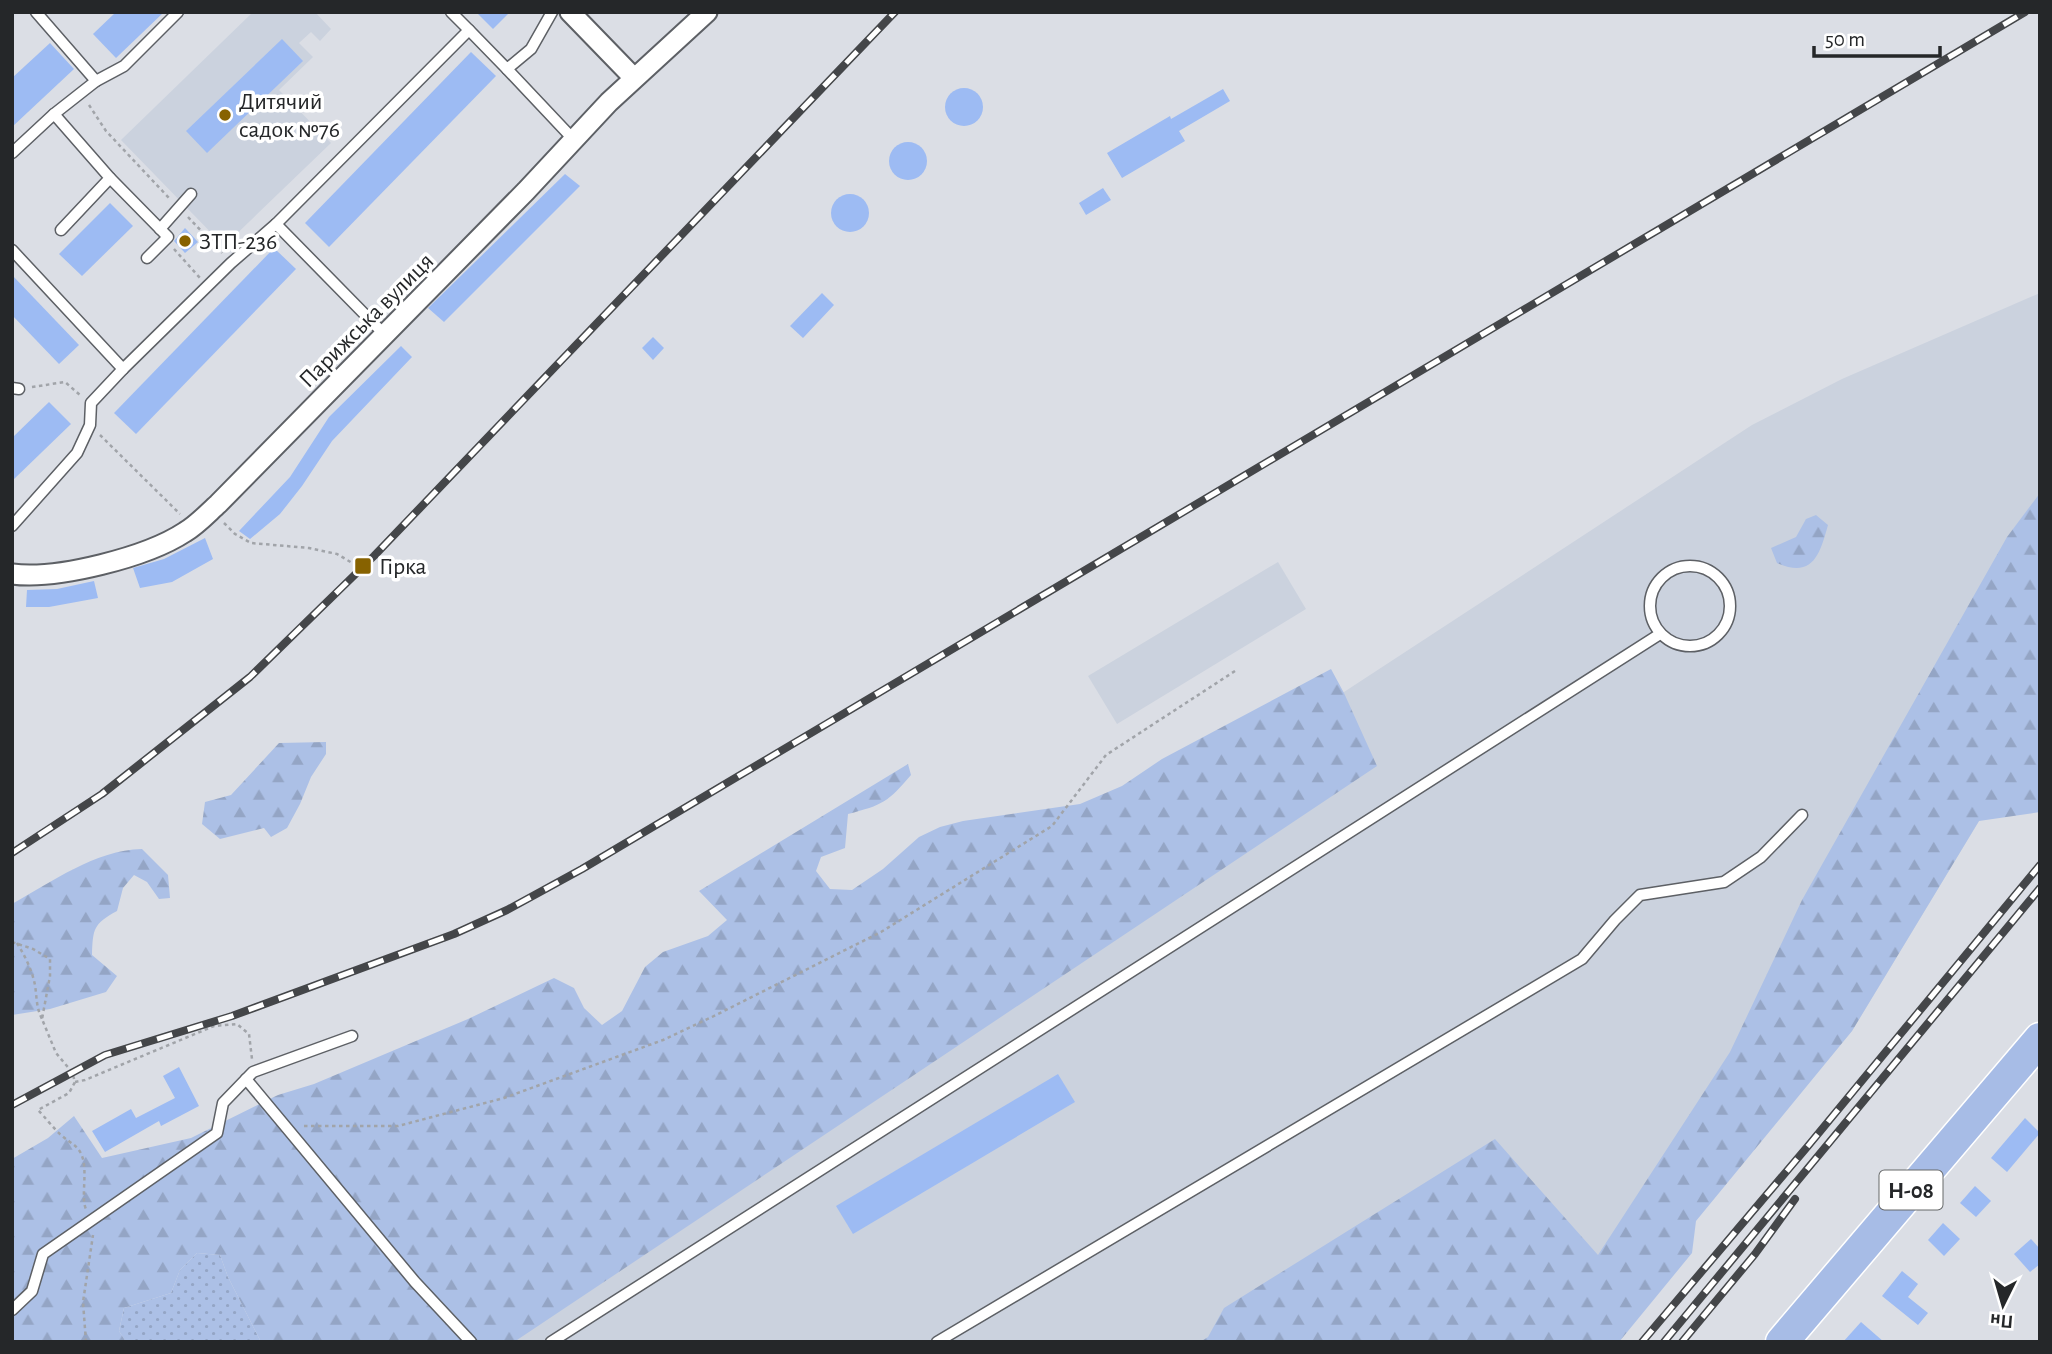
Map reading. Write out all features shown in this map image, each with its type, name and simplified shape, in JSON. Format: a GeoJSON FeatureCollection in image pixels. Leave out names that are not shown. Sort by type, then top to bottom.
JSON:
{"type":"FeatureCollection","features":[{"type":"Feature","properties":{"kind":"main road","name":"Н-08"},"geometry":{"type":"LineString","coordinates":[[1782,1342],[2040,1039]]}},
{"type":"Feature","properties":{"kind":"street"},"geometry":{"type":"LineString","coordinates":[[570,12],[634,78]]}},
{"type":"Feature","properties":{"kind":"street","name":"Парижська вулиця"},"geometry":{"type":"LineString","coordinates":[[12,574],[36,575],[110,562],[169,541],[193,527],[385,335],[634,78],[707,12]]}},
{"type":"Feature","properties":{"kind":"lane"},"geometry":{"type":"LineString","coordinates":[[36,12],[96,81]]}},
{"type":"Feature","properties":{"kind":"lane"},"geometry":{"type":"LineString","coordinates":[[12,153],[54,114],[96,81],[124,66],[178,12]]}},
{"type":"Feature","properties":{"kind":"lane"},"geometry":{"type":"LineString","coordinates":[[451,12],[574,140]]}},
{"type":"Feature","properties":{"kind":"lane"},"geometry":{"type":"LineString","coordinates":[[507,69],[531,50],[552,12]]}},
{"type":"Feature","properties":{"kind":"lane"},"geometry":{"type":"LineString","coordinates":[[12,526],[76,453],[90,425],[91,403],[231,263],[276,224],[469,30]]}},
{"type":"Feature","properties":{"kind":"lane"},"geometry":{"type":"LineString","coordinates":[[54,114],[110,178],[164,233]]}},
{"type":"Feature","properties":{"kind":"lane"},"geometry":{"type":"LineString","coordinates":[[61,230],[110,178]]}},
{"type":"Feature","properties":{"kind":"lane"},"geometry":{"type":"LineString","coordinates":[[147,258],[191,194]]}},
{"type":"Feature","properties":{"kind":"lane"},"geometry":{"type":"LineString","coordinates":[[276,224],[385,335]]}},
{"type":"Feature","properties":{"kind":"lane"},"geometry":{"type":"LineString","coordinates":[[12,250],[123,369]]}},
{"type":"Feature","properties":{"kind":"lane"},"geometry":{"type":"LineString","coordinates":[[1690,565],[1706,568],[1719,576],[1728,589],[1731,606],[1728,622],[1718,636],[1704,644],[1689,647],[1673,643],[1660,634],[1652,621],[1649,605],[1653,590],[1662,577],[1675,568],[1690,565]]}},
{"type":"Feature","properties":{"kind":"lane"},"geometry":{"type":"LineString","coordinates":[[551,1342],[1660,634]]}},
{"type":"Feature","properties":{"kind":"lane"},"geometry":{"type":"LineString","coordinates":[[937,1342],[1582,960],[1640,895],[1724,882],[1761,857],[1802,815]]}},
{"type":"Feature","properties":{"kind":"lane"},"geometry":{"type":"LineString","coordinates":[[12,1310],[32,1291],[43,1254],[217,1133],[223,1104],[250,1075],[352,1035]]}},
{"type":"Feature","properties":{"kind":"lane"},"geometry":{"type":"LineString","coordinates":[[250,1075],[286,1125],[415,1282],[471,1342]]}},
{"type":"Feature","properties":{"kind":"path"},"geometry":{"type":"LineString","coordinates":[[82,93],[106,131],[231,263]]}},
{"type":"Feature","properties":{"kind":"path"},"geometry":{"type":"LineString","coordinates":[[164,233],[172,247],[207,287]]}},
{"type":"Feature","properties":{"kind":"path"},"geometry":{"type":"LineString","coordinates":[[15,388],[65,382],[91,403]]}},
{"type":"Feature","properties":{"kind":"path"},"geometry":{"type":"LineString","coordinates":[[90,425],[193,527]]}},
{"type":"Feature","properties":{"kind":"path"},"geometry":{"type":"LineString","coordinates":[[211,511],[235,534],[251,542],[309,548],[337,554],[354,564]]}},
{"type":"Feature","properties":{"kind":"path"},"geometry":{"type":"LineString","coordinates":[[286,1125],[321,1128],[398,1126],[504,1098],[663,1040],[712,1017],[881,932],[1052,826],[1106,755],[1235,671]]}},
{"type":"Feature","properties":{"kind":"path"},"geometry":{"type":"LineString","coordinates":[[12,942],[44,954],[50,959],[50,975],[42,1019]]}},
{"type":"Feature","properties":{"kind":"path"},"geometry":{"type":"LineString","coordinates":[[17,943],[27,959],[35,985],[36,1006],[56,1053],[72,1072],[75,1082],[69,1093],[38,1110],[60,1135],[77,1145],[83,1158],[86,1187],[83,1204],[94,1229],[83,1302],[86,1342]]}},
{"type":"Feature","properties":{"kind":"path"},"geometry":{"type":"LineString","coordinates":[[75,1082],[214,1026],[237,1024],[249,1034],[250,1075]]}},
{"type":"Feature","properties":{"kind":"shaded area","name":"Дитячий садок №76"},"geometry":{"type":"Polygon","coordinates":[[[253,12],[315,12],[331,29],[320,41],[311,32],[299,43],[313,57],[279,90],[331,143],[224,246],[121,140],[253,12]]]}},
{"type":"Feature","properties":{"kind":"shaded area"},"geometry":{"type":"Polygon","coordinates":[[[2040,293],[2040,733],[1979,821],[1852,1031],[1590,1342],[321,1342],[1344,692],[1752,425],[1842,379],[2040,293]]]}},
{"type":"Feature","properties":{"kind":"shaded area"},"geometry":{"type":"Polygon","coordinates":[[[1278,562],[1306,609],[1117,724],[1088,676],[1278,562]]]}},
{"type":"Feature","properties":{"kind":"green space"},"geometry":{"type":"Polygon","coordinates":[[[2040,493],[2040,812],[1979,821],[1852,1031],[1696,1221],[1692,1253],[1619,1342],[1200,1342],[1208,1337],[1224,1308],[1495,1139],[1598,1255],[1730,1052],[1802,900],[2007,537],[2040,493]]]}},
{"type":"Feature","properties":{"kind":"green space"},"geometry":{"type":"Polygon","coordinates":[[[1816,515],[1828,525],[1822,545],[1813,561],[1799,568],[1777,563],[1771,548],[1796,537],[1806,519],[1816,515]]]}},
{"type":"Feature","properties":{"kind":"green space"},"geometry":{"type":"Polygon","coordinates":[[[1331,669],[1377,766],[514,1342],[261,1342],[228,1277],[220,1255],[197,1253],[180,1270],[171,1293],[124,1308],[119,1331],[126,1342],[12,1342],[12,1159],[48,1138],[74,1116],[102,1158],[191,1138],[278,1095],[314,1084],[468,1019],[554,978],[574,988],[584,1008],[602,1025],[622,1011],[645,967],[663,952],[708,936],[727,920],[699,891],[908,764],[911,775],[890,797],[877,805],[848,814],[845,848],[821,857],[816,871],[830,889],[852,890],[883,869],[919,837],[940,827],[963,821],[1080,804],[1122,786],[1162,759],[1331,669]]]}},
{"type":"Feature","properties":{"kind":"green space"},"geometry":{"type":"Polygon","coordinates":[[[326,742],[326,754],[311,777],[287,828],[271,837],[264,828],[220,839],[202,824],[205,802],[231,795],[279,743],[326,742]]]}},
{"type":"Feature","properties":{"kind":"green space"},"geometry":{"type":"Polygon","coordinates":[[[142,849],[168,875],[170,898],[159,899],[147,882],[134,875],[123,888],[117,911],[99,924],[93,939],[92,955],[117,976],[106,992],[50,1009],[12,1015],[12,904],[91,861],[107,855],[142,849]]]}},
{"type":"Feature","properties":{"kind":"green space"},"geometry":{"type":"Polygon","coordinates":[[[197,1253],[220,1255],[228,1277],[261,1342],[126,1342],[119,1331],[124,1308],[171,1293],[180,1270],[197,1253]]]}},
{"type":"Feature","properties":{"kind":"building"},"geometry":{"type":"Polygon","coordinates":[[[116,12],[164,12],[116,58],[93,34],[116,12]]]}},
{"type":"Feature","properties":{"kind":"building"},"geometry":{"type":"Polygon","coordinates":[[[476,12],[510,12],[493,29],[476,12]]]}},
{"type":"Feature","properties":{"kind":"building"},"geometry":{"type":"Polygon","coordinates":[[[282,39],[303,61],[207,153],[186,131],[282,39]]]}},
{"type":"Feature","properties":{"kind":"building"},"geometry":{"type":"Polygon","coordinates":[[[50,43],[74,69],[12,127],[12,78],[50,43]]]}},
{"type":"Feature","properties":{"kind":"building"},"geometry":{"type":"Polygon","coordinates":[[[471,52],[496,76],[329,247],[305,223],[471,52]]]}},
{"type":"Feature","properties":{"kind":"building"},"geometry":{"type":"Polygon","coordinates":[[[964,88],[977,94],[983,107],[977,120],[964,126],[951,120],[945,107],[951,94],[964,88]]]}},
{"type":"Feature","properties":{"kind":"building"},"geometry":{"type":"Polygon","coordinates":[[[1223,89],[1230,101],[1179,131],[1185,141],[1122,178],[1107,153],[1223,89]]]}},
{"type":"Feature","properties":{"kind":"building"},"geometry":{"type":"Polygon","coordinates":[[[908,142],[921,148],[927,161],[921,174],[908,180],[895,174],[889,161],[895,148],[908,142]]]}},
{"type":"Feature","properties":{"kind":"building"},"geometry":{"type":"Polygon","coordinates":[[[565,174],[580,186],[444,322],[428,308],[565,174]]]}},
{"type":"Feature","properties":{"kind":"building"},"geometry":{"type":"Polygon","coordinates":[[[1103,188],[1111,200],[1086,215],[1079,203],[1103,188]]]}},
{"type":"Feature","properties":{"kind":"building"},"geometry":{"type":"Polygon","coordinates":[[[850,194],[863,200],[869,213],[863,226],[850,232],[837,226],[831,213],[837,200],[850,194]]]}},
{"type":"Feature","properties":{"kind":"building"},"geometry":{"type":"Polygon","coordinates":[[[110,203],[133,226],[82,276],[59,254],[110,203]]]}},
{"type":"Feature","properties":{"kind":"building","name":"ЗТП-236"},"geometry":{"type":"Polygon","coordinates":[[[185,228],[198,242],[185,253],[174,241],[185,228]]]}},
{"type":"Feature","properties":{"kind":"building"},"geometry":{"type":"Polygon","coordinates":[[[274,248],[296,269],[136,434],[114,413],[274,248]]]}},
{"type":"Feature","properties":{"kind":"building"},"geometry":{"type":"Polygon","coordinates":[[[12,275],[79,345],[59,364],[12,315],[12,275]]]}},
{"type":"Feature","properties":{"kind":"building"},"geometry":{"type":"Polygon","coordinates":[[[822,293],[834,305],[803,338],[790,326],[822,293]]]}},
{"type":"Feature","properties":{"kind":"building"},"geometry":{"type":"Polygon","coordinates":[[[653,337],[664,348],[653,360],[642,348],[653,337]]]}},
{"type":"Feature","properties":{"kind":"building"},"geometry":{"type":"Polygon","coordinates":[[[401,346],[412,357],[332,441],[280,514],[250,539],[239,531],[290,477],[329,417],[401,346]]]}},
{"type":"Feature","properties":{"kind":"building"},"geometry":{"type":"Polygon","coordinates":[[[49,402],[71,424],[12,481],[12,438],[49,402]]]}},
{"type":"Feature","properties":{"kind":"building"},"geometry":{"type":"Polygon","coordinates":[[[205,538],[213,559],[172,582],[140,588],[133,568],[164,559],[205,538]]]}},
{"type":"Feature","properties":{"kind":"building"},"geometry":{"type":"Polygon","coordinates":[[[94,581],[98,598],[49,607],[26,607],[27,590],[57,589],[94,581]]]}},
{"type":"Feature","properties":{"kind":"building"},"geometry":{"type":"Polygon","coordinates":[[[179,1067],[199,1106],[161,1126],[159,1121],[105,1152],[92,1131],[131,1109],[136,1118],[175,1098],[163,1076],[179,1067]]]}},
{"type":"Feature","properties":{"kind":"building"},"geometry":{"type":"Polygon","coordinates":[[[1058,1074],[1075,1102],[853,1234],[836,1206],[1058,1074]]]}},
{"type":"Feature","properties":{"kind":"building"},"geometry":{"type":"Polygon","coordinates":[[[2025,1118],[2040,1133],[2007,1172],[1991,1158],[2025,1118]]]}},
{"type":"Feature","properties":{"kind":"building"},"geometry":{"type":"Polygon","coordinates":[[[1975,1186],[1991,1201],[1976,1217],[1960,1203],[1975,1186]]]}},
{"type":"Feature","properties":{"kind":"building"},"geometry":{"type":"Polygon","coordinates":[[[1943,1223],[1960,1239],[1944,1256],[1928,1240],[1943,1223]]]}},
{"type":"Feature","properties":{"kind":"building"},"geometry":{"type":"Polygon","coordinates":[[[2031,1239],[2040,1249],[2040,1264],[2030,1272],[2014,1254],[2031,1239]]]}},
{"type":"Feature","properties":{"kind":"building"},"geometry":{"type":"Polygon","coordinates":[[[1902,1271],[1918,1284],[1908,1297],[1928,1313],[1918,1325],[1882,1296],[1902,1271]]]}},
{"type":"Feature","properties":{"kind":"building"},"geometry":{"type":"Polygon","coordinates":[[[1861,1322],[1884,1342],[1843,1342],[1861,1322]]]}},
{"type":"Feature","properties":{"kind":"railway"},"geometry":{"type":"LineString","coordinates":[[12,853],[102,794],[250,677],[374,556],[895,12]]}},
{"type":"Feature","properties":{"kind":"railway"},"geometry":{"type":"LineString","coordinates":[[12,1105],[105,1055],[232,1016],[454,934],[507,910],[582,869],[2025,12]]}},
{"type":"Feature","properties":{"kind":"railway"},"geometry":{"type":"LineString","coordinates":[[1642,1342],[2040,865]]}},
{"type":"Feature","properties":{"kind":"railway"},"geometry":{"type":"LineString","coordinates":[[1664,1342],[2040,888]]}},
{"type":"Feature","properties":{"kind":"railway"},"geometry":{"type":"LineString","coordinates":[[1682,1342],[1755,1254],[1795,1199]]}},
{"type":"Feature","properties":{"kind":"place","name":"Дитячий садок №76"},"geometry":{"type":"Point","coordinates":[225,115]}},
{"type":"Feature","properties":{"kind":"place","name":"ЗТП-236"},"geometry":{"type":"Point","coordinates":[185,241]}},
{"type":"Feature","properties":{"kind":"place","name":"Гірка"},"geometry":{"type":"Point","coordinates":[363,566]}}]}
